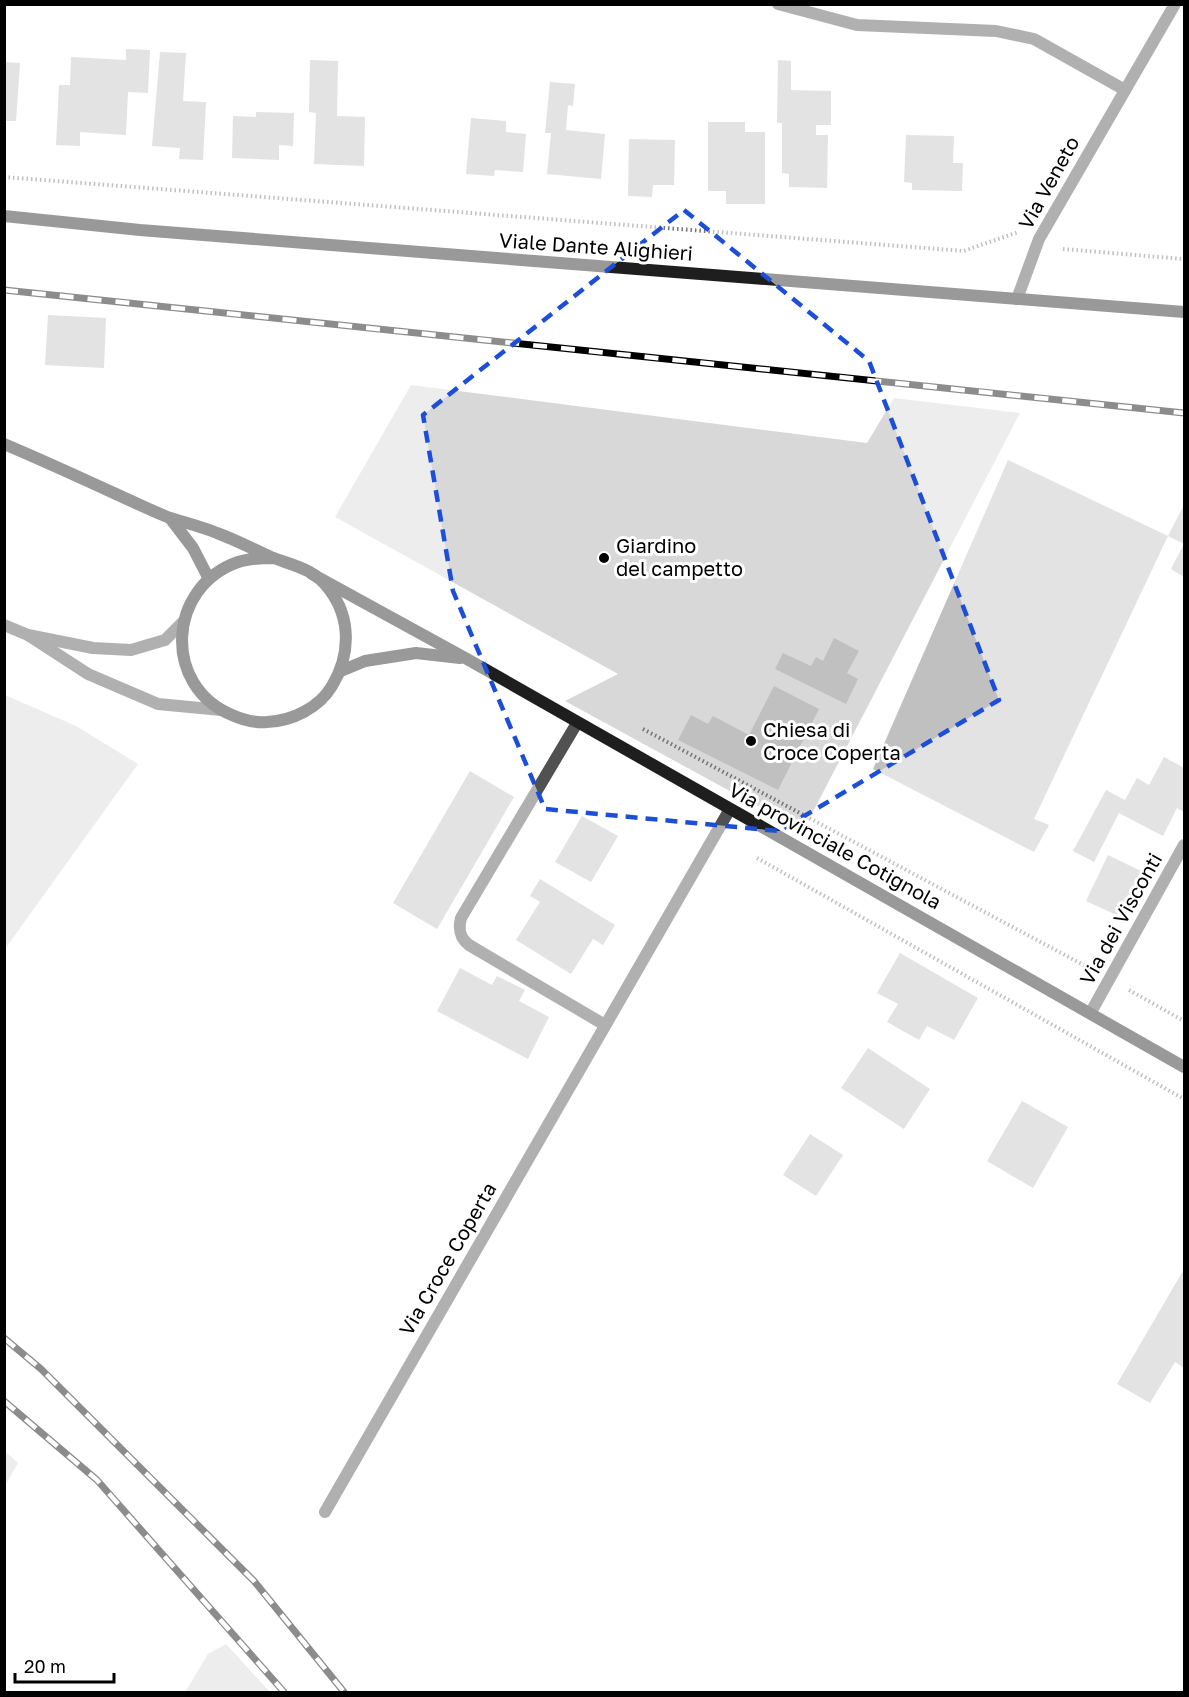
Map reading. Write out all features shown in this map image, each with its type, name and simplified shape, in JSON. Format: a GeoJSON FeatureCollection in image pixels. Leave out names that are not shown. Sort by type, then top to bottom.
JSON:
{"type":"FeatureCollection","features":[{"type":"Feature","properties":{"kind":"street","name":"Via Veneto"},"geometry":{"type":"LineString","coordinates":[[1017,299],[1039,239],[1175,4]]}},
{"type":"Feature","properties":{"kind":"street"},"geometry":{"type":"LineString","coordinates":[[787,6],[856,25],[996,31],[1034,39],[1125,90]]}},
{"type":"Feature","properties":{"kind":"street","name":"Viale Dante Alighieri"},"geometry":{"type":"LineString","coordinates":[[4,216],[152,231],[1185,312]]}},
{"type":"Feature","properties":{"kind":"street"},"geometry":{"type":"LineString","coordinates":[[4,444],[169,517],[216,532],[274,558],[294,564],[467,659]]}},
{"type":"Feature","properties":{"kind":"street"},"geometry":{"type":"LineString","coordinates":[[169,517],[194,548],[209,579]]}},
{"type":"Feature","properties":{"kind":"street"},"geometry":{"type":"LineString","coordinates":[[221,711],[205,698],[193,682],[184,663],[181,643],[183,622],[193,599],[209,579],[223,568],[239,561],[274,558]]}},
{"type":"Feature","properties":{"kind":"street"},"geometry":{"type":"LineString","coordinates":[[4,625],[28,635],[88,674],[158,704],[221,711],[243,720],[266,723],[290,719],[311,708],[329,692],[341,671],[346,651],[346,628],[340,607],[329,588],[312,573]]}},
{"type":"Feature","properties":{"kind":"street"},"geometry":{"type":"LineString","coordinates":[[28,635],[93,648],[131,650],[165,640],[183,622]]}},
{"type":"Feature","properties":{"kind":"street"},"geometry":{"type":"LineString","coordinates":[[341,671],[365,661],[416,653],[467,659]]}},
{"type":"Feature","properties":{"kind":"street","name":"Via provinciale Cotignola"},"geometry":{"type":"LineString","coordinates":[[467,659],[1092,1012],[1185,1067]]}},
{"type":"Feature","properties":{"kind":"street"},"geometry":{"type":"LineString","coordinates":[[577,723],[461,918],[459,926],[460,933],[469,945],[605,1024]]}},
{"type":"Feature","properties":{"kind":"street","name":"Via Croce Coperta"},"geometry":{"type":"LineString","coordinates":[[325,1512],[730,809]]}},
{"type":"Feature","properties":{"kind":"street","name":"Via dei Visconti"},"geometry":{"type":"LineString","coordinates":[[1092,1012],[1185,845]]}},
{"type":"Feature","properties":{"kind":"path"},"geometry":{"type":"LineString","coordinates":[[4,177],[964,251],[1020,231]]}},
{"type":"Feature","properties":{"kind":"path"},"geometry":{"type":"LineString","coordinates":[[1063,249],[1185,259]]}},
{"type":"Feature","properties":{"kind":"path"},"geometry":{"type":"LineString","coordinates":[[639,728],[1185,1022]]}},
{"type":"Feature","properties":{"kind":"path"},"geometry":{"type":"LineString","coordinates":[[757,858],[1185,1099]]}},
{"type":"Feature","properties":{"kind":"highlighted area"},"geometry":{"type":"Polygon","coordinates":[[[684,210],[869,361],[999,700],[779,831],[545,809],[453,591],[423,415],[684,210]]]}},
{"type":"Feature","properties":{"kind":"shaded area"},"geometry":{"type":"Polygon","coordinates":[[[411,385],[867,443],[894,398],[1020,413],[803,831],[565,701],[618,674],[335,517],[411,385]]]}},
{"type":"Feature","properties":{"kind":"shaded area"},"geometry":{"type":"Polygon","coordinates":[[[5,695],[76,726],[138,764],[5,949],[5,695]]]}},
{"type":"Feature","properties":{"kind":"shaded area"},"geometry":{"type":"Polygon","coordinates":[[[5,1451],[18,1463],[5,1486],[5,1451]]]}},
{"type":"Feature","properties":{"kind":"shaded area"},"geometry":{"type":"Polygon","coordinates":[[[226,1644],[270,1692],[185,1692],[208,1654],[226,1644]]]}},
{"type":"Feature","properties":{"kind":"building"},"geometry":{"type":"Polygon","coordinates":[[[126,49],[150,50],[148,93],[128,92],[126,135],[80,132],[80,146],[56,145],[59,85],[70,85],[71,57],[126,60],[126,49]]]}},
{"type":"Feature","properties":{"kind":"building"},"geometry":{"type":"Polygon","coordinates":[[[160,52],[186,53],[183,101],[206,102],[203,160],[179,159],[180,148],[152,146],[160,52]]]}},
{"type":"Feature","properties":{"kind":"building"},"geometry":{"type":"Polygon","coordinates":[[[310,60],[338,61],[337,116],[365,117],[364,166],[314,164],[316,113],[309,112],[310,60]]]}},
{"type":"Feature","properties":{"kind":"building"},"geometry":{"type":"Polygon","coordinates":[[[778,60],[791,61],[791,90],[831,91],[831,125],[816,125],[816,135],[828,135],[827,188],[789,187],[789,174],[782,173],[782,123],[777,123],[778,60]]]}},
{"type":"Feature","properties":{"kind":"building"},"geometry":{"type":"Polygon","coordinates":[[[4,62],[20,63],[16,121],[4,121],[4,62]]]}},
{"type":"Feature","properties":{"kind":"building"},"geometry":{"type":"Polygon","coordinates":[[[550,82],[575,84],[573,106],[568,105],[566,130],[605,134],[601,179],[547,174],[551,133],[545,133],[550,82]]]}},
{"type":"Feature","properties":{"kind":"building"},"geometry":{"type":"Polygon","coordinates":[[[256,112],[294,113],[293,146],[279,145],[279,160],[232,158],[233,116],[256,117],[256,112]]]}},
{"type":"Feature","properties":{"kind":"building"},"geometry":{"type":"Polygon","coordinates":[[[471,118],[506,121],[506,132],[526,134],[523,172],[495,170],[494,176],[466,174],[471,118]]]}},
{"type":"Feature","properties":{"kind":"building"},"geometry":{"type":"Polygon","coordinates":[[[708,122],[745,122],[745,132],[765,132],[765,204],[726,204],[726,191],[708,191],[708,122]]]}},
{"type":"Feature","properties":{"kind":"building"},"geometry":{"type":"Polygon","coordinates":[[[906,135],[954,136],[953,163],[963,163],[962,191],[912,190],[912,183],[904,182],[906,135]]]}},
{"type":"Feature","properties":{"kind":"building"},"geometry":{"type":"Polygon","coordinates":[[[629,139],[675,140],[674,185],[653,185],[652,197],[628,196],[629,139]]]}},
{"type":"Feature","properties":{"kind":"building"},"geometry":{"type":"Polygon","coordinates":[[[48,315],[106,318],[104,368],[45,365],[48,315]]]}},
{"type":"Feature","properties":{"kind":"building"},"geometry":{"type":"Polygon","coordinates":[[[1008,460],[1168,536],[1034,819],[1049,825],[1034,852],[873,769],[1008,460]]]}},
{"type":"Feature","properties":{"kind":"building"},"geometry":{"type":"Polygon","coordinates":[[[1184,505],[1184,544],[1168,536],[1184,505]]]}},
{"type":"Feature","properties":{"kind":"building"},"geometry":{"type":"Polygon","coordinates":[[[1184,544],[1184,577],[1171,569],[1184,544]]]}},
{"type":"Feature","properties":{"kind":"building"},"geometry":{"type":"Polygon","coordinates":[[[834,638],[859,651],[847,673],[858,679],[846,704],[775,669],[783,653],[811,666],[816,657],[823,661],[834,638]]]}},
{"type":"Feature","properties":{"kind":"building","name":"Chiesa di Croce Coperta"},"geometry":{"type":"Polygon","coordinates":[[[774,686],[819,709],[778,790],[678,740],[691,715],[708,724],[713,716],[749,735],[774,686]]]}},
{"type":"Feature","properties":{"kind":"building"},"geometry":{"type":"Polygon","coordinates":[[[1164,757],[1184,768],[1184,812],[1177,808],[1163,836],[1119,813],[1094,862],[1073,851],[1106,790],[1125,800],[1137,778],[1149,785],[1164,757]]]}},
{"type":"Feature","properties":{"kind":"building"},"geometry":{"type":"Polygon","coordinates":[[[470,771],[514,797],[437,929],[393,903],[470,771]]]}},
{"type":"Feature","properties":{"kind":"building"},"geometry":{"type":"Polygon","coordinates":[[[582,816],[618,836],[591,882],[555,862],[582,816]]]}},
{"type":"Feature","properties":{"kind":"building"},"geometry":{"type":"Polygon","coordinates":[[[1108,855],[1147,874],[1125,919],[1086,901],[1108,855]]]}},
{"type":"Feature","properties":{"kind":"building"},"geometry":{"type":"Polygon","coordinates":[[[540,879],[615,925],[603,945],[593,939],[571,974],[516,940],[540,902],[530,896],[540,879]]]}},
{"type":"Feature","properties":{"kind":"building"},"geometry":{"type":"Polygon","coordinates":[[[900,953],[978,998],[954,1040],[927,1026],[919,1040],[887,1022],[898,1004],[877,993],[900,953]]]}},
{"type":"Feature","properties":{"kind":"building"},"geometry":{"type":"Polygon","coordinates":[[[460,968],[492,985],[497,976],[525,990],[519,1001],[549,1017],[528,1059],[437,1011],[460,968]]]}},
{"type":"Feature","properties":{"kind":"building"},"geometry":{"type":"Polygon","coordinates":[[[868,1048],[930,1089],[904,1129],[841,1088],[868,1048]]]}},
{"type":"Feature","properties":{"kind":"building"},"geometry":{"type":"Polygon","coordinates":[[[1022,1101],[1068,1127],[1033,1188],[987,1161],[1022,1101]]]}},
{"type":"Feature","properties":{"kind":"building"},"geometry":{"type":"Polygon","coordinates":[[[810,1134],[843,1155],[816,1196],[783,1175],[810,1134]]]}},
{"type":"Feature","properties":{"kind":"building"},"geometry":{"type":"Polygon","coordinates":[[[1184,1269],[1184,1368],[1175,1362],[1150,1403],[1117,1384],[1184,1269]]]}},
{"type":"Feature","properties":{"kind":"railway"},"geometry":{"type":"LineString","coordinates":[[4,290],[1184,413]]}},
{"type":"Feature","properties":{"kind":"railway"},"geometry":{"type":"LineString","coordinates":[[4,1338],[41,1369],[254,1581],[344,1692]]}},
{"type":"Feature","properties":{"kind":"railway"},"geometry":{"type":"LineString","coordinates":[[4,1401],[97,1480],[284,1692]]}},
{"type":"Feature","properties":{"kind":"place","name":"Giardino del campetto"},"geometry":{"type":"Point","coordinates":[604,558]}},
{"type":"Feature","properties":{"kind":"place","name":"Chiesa di Croce Coperta"},"geometry":{"type":"Point","coordinates":[751,741]}}]}
